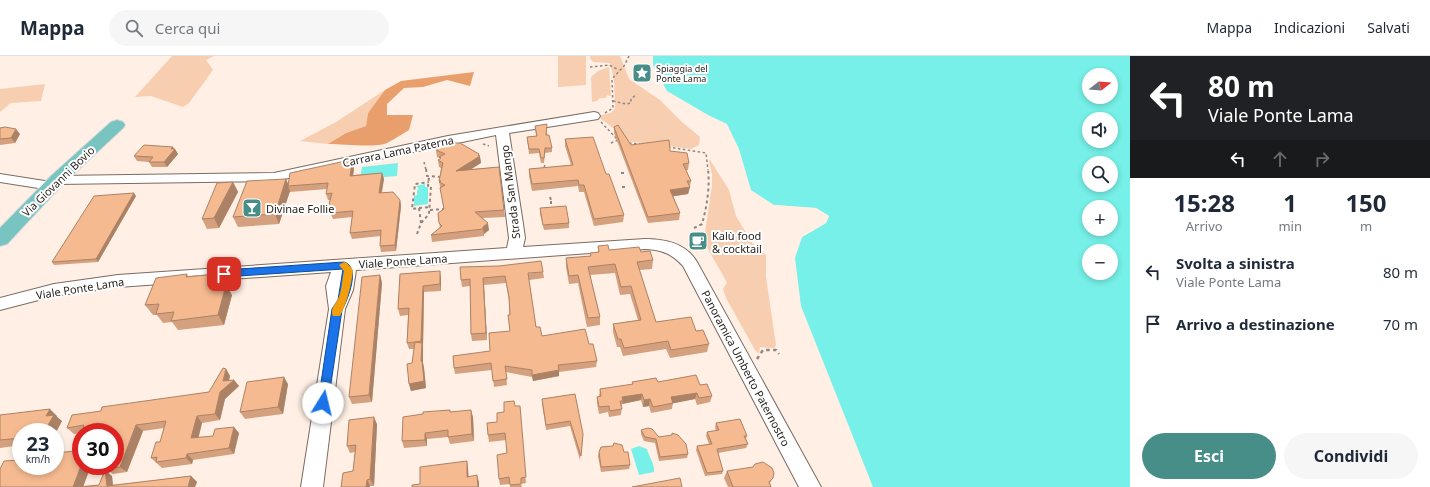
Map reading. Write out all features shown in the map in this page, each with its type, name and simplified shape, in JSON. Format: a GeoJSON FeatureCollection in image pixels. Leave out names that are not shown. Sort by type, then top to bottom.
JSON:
{"type":"FeatureCollection","features":[{"type":"Feature","properties":{"kind":"main road","name":"Via Giovanni Bovio"},"geometry":{"type":"LineString","coordinates":[[0,239],[54,183],[117,125]]}},
{"type":"Feature","properties":{"kind":"street","name":"Carrara Lama Paterna"},"geometry":{"type":"LineString","coordinates":[[0,178],[54,183],[274,177],[502,130],[594,116]]}},
{"type":"Feature","properties":{"kind":"street","name":"Strada San Mango"},"geometry":{"type":"LineString","coordinates":[[502,130],[516,224],[517,238],[514,254]]}},
{"type":"Feature","properties":{"kind":"street","name":"Viale Ponte Lama"},"geometry":{"type":"LineString","coordinates":[[4,302],[54,290],[118,281],[645,244],[666,246],[679,251]]}},
{"type":"Feature","properties":{"kind":"street","name":"Panoramica Umberto Paternostro"},"geometry":{"type":"LineString","coordinates":[[679,251],[689,262],[702,284],[810,487]]}},
{"type":"Feature","properties":{"kind":"street"},"geometry":{"type":"LineString","coordinates":[[312,487],[337,309],[343,300],[347,281],[348,270],[344,265]]}},
{"type":"Feature","properties":{"kind":"path"},"geometry":{"type":"LineString","coordinates":[[613,104],[612,79],[624,66],[629,56]]}},
{"type":"Feature","properties":{"kind":"path"},"geometry":{"type":"LineString","coordinates":[[590,67],[609,65],[619,70]]}},
{"type":"Feature","properties":{"kind":"path"},"geometry":{"type":"LineString","coordinates":[[613,101],[626,104],[631,103],[631,99],[637,94]]}},
{"type":"Feature","properties":{"kind":"path"},"geometry":{"type":"LineString","coordinates":[[594,116],[618,140]]}},
{"type":"Feature","properties":{"kind":"path"},"geometry":{"type":"LineString","coordinates":[[611,143],[618,140],[646,145]]}},
{"type":"Feature","properties":{"kind":"path"},"geometry":{"type":"LineString","coordinates":[[662,146],[706,153],[710,183],[706,210],[702,224],[694,228]]}},
{"type":"Feature","properties":{"kind":"path"},"geometry":{"type":"LineString","coordinates":[[421,223],[429,214],[431,208],[431,186],[428,186],[429,177],[426,174],[426,165],[424,162]]}},
{"type":"Feature","properties":{"kind":"path"},"geometry":{"type":"LineString","coordinates":[[429,177],[442,177]]}},
{"type":"Feature","properties":{"kind":"path"},"geometry":{"type":"LineString","coordinates":[[429,182],[414,184],[412,209],[451,208]]}},
{"type":"Feature","properties":{"kind":"path"},"geometry":{"type":"LineString","coordinates":[[418,234],[421,223],[420,208]]}},
{"type":"Feature","properties":{"kind":"path"},"geometry":{"type":"LineString","coordinates":[[755,361],[763,350],[776,350],[779,354]]}},
{"type":"Feature","properties":{"kind":"shaded area"},"geometry":{"type":"Polygon","coordinates":[[[172,56],[214,56],[206,60],[213,70],[189,103],[183,107],[151,96],[135,97],[172,56]]]}},
{"type":"Feature","properties":{"kind":"shaded area"},"geometry":{"type":"Polygon","coordinates":[[[558,56],[586,56],[586,85],[558,87],[558,56]]]}},
{"type":"Feature","properties":{"kind":"shaded area"},"geometry":{"type":"Polygon","coordinates":[[[590,56],[620,56],[629,79],[660,100],[682,122],[700,137],[699,145],[691,149],[626,141],[619,137],[613,128],[597,116],[611,113],[615,108],[614,80],[610,63],[593,62],[590,56]]]}},
{"type":"Feature","properties":{"kind":"shaded area"},"geometry":{"type":"Polygon","coordinates":[[[609,67],[611,96],[607,95],[606,98],[600,98],[597,101],[592,102],[591,77],[598,71],[609,67]]]}},
{"type":"Feature","properties":{"kind":"shaded area"},"geometry":{"type":"Polygon","coordinates":[[[474,72],[470,86],[447,80],[423,87],[404,88],[387,104],[387,115],[413,115],[409,130],[387,143],[367,146],[328,144],[346,133],[366,126],[368,113],[385,90],[401,81],[474,72]]]}},
{"type":"Feature","properties":{"kind":"shaded area"},"geometry":{"type":"Polygon","coordinates":[[[45,84],[41,101],[11,103],[0,112],[0,89],[45,84]]]}},
{"type":"Feature","properties":{"kind":"shaded area"},"geometry":{"type":"Polygon","coordinates":[[[385,90],[368,113],[366,126],[346,133],[328,144],[300,141],[336,122],[385,90]]]}},
{"type":"Feature","properties":{"kind":"shaded area"},"geometry":{"type":"Polygon","coordinates":[[[710,160],[729,190],[736,216],[753,244],[766,255],[766,277],[776,345],[774,348],[760,347],[759,354],[755,350],[726,298],[723,289],[727,283],[704,239],[712,185],[710,160]]]}},
{"type":"Feature","properties":{"kind":"water"},"geometry":{"type":"Polygon","coordinates":[[[653,56],[1130,56],[1130,487],[873,487],[801,306],[795,258],[802,237],[826,223],[829,216],[816,208],[774,205],[751,190],[739,149],[727,124],[708,115],[667,91],[653,65],[653,56]]]}},
{"type":"Feature","properties":{"kind":"water"},"geometry":{"type":"Polygon","coordinates":[[[398,163],[397,176],[360,179],[362,167],[398,163]]]}},
{"type":"Feature","properties":{"kind":"water"},"geometry":{"type":"Polygon","coordinates":[[[425,184],[425,187],[428,187],[428,204],[414,206],[414,196],[417,195],[417,190],[419,189],[416,186],[425,184]]]}},
{"type":"Feature","properties":{"kind":"water"},"geometry":{"type":"Polygon","coordinates":[[[639,446],[647,449],[653,463],[654,472],[639,475],[631,449],[639,446]]]}},
{"type":"Feature","properties":{"kind":"pier"},"geometry":{"type":"Polygon","coordinates":[[[774,205],[816,208],[829,216],[826,223],[802,237],[800,243],[798,241],[800,236],[825,222],[826,217],[815,210],[775,207],[774,205]]]}},
{"type":"Feature","properties":{"kind":"building"},"geometry":{"type":"Polygon","coordinates":[[[547,124],[546,135],[549,135],[552,148],[545,148],[544,158],[541,158],[539,149],[529,149],[527,137],[537,136],[535,126],[547,124]]]}},
{"type":"Feature","properties":{"kind":"building"},"geometry":{"type":"Polygon","coordinates":[[[618,125],[631,145],[669,140],[670,151],[687,153],[689,163],[683,164],[691,181],[687,181],[690,187],[670,190],[680,213],[648,217],[614,127],[618,125]]]}},
{"type":"Feature","properties":{"kind":"building"},"geometry":{"type":"Polygon","coordinates":[[[5,127],[16,129],[11,138],[0,139],[0,128],[5,127]]]}},
{"type":"Feature","properties":{"kind":"building"},"geometry":{"type":"Polygon","coordinates":[[[593,137],[606,174],[609,174],[624,215],[594,219],[584,185],[579,185],[578,180],[532,184],[529,169],[573,165],[565,139],[593,137]]]}},
{"type":"Feature","properties":{"kind":"building"},"geometry":{"type":"Polygon","coordinates":[[[452,140],[452,143],[460,143],[480,156],[456,171],[499,167],[504,210],[475,212],[488,223],[483,227],[483,229],[431,235],[442,226],[439,223],[438,213],[444,209],[440,188],[445,185],[439,182],[441,181],[439,181],[443,163],[438,160],[441,158],[439,157],[445,154],[436,150],[442,145],[442,141],[452,140]]]}},
{"type":"Feature","properties":{"kind":"building"},"geometry":{"type":"Polygon","coordinates":[[[144,145],[173,147],[171,149],[175,149],[164,162],[149,162],[153,157],[134,156],[144,145]]]}},
{"type":"Feature","properties":{"kind":"building"},"geometry":{"type":"Polygon","coordinates":[[[350,160],[350,163],[352,163],[350,176],[382,173],[379,193],[393,192],[400,200],[395,245],[380,246],[381,230],[350,233],[353,211],[330,213],[328,208],[332,193],[326,194],[328,183],[288,186],[290,173],[350,160]]]}},
{"type":"Feature","properties":{"kind":"building"},"geometry":{"type":"Polygon","coordinates":[[[286,179],[275,214],[233,217],[247,181],[286,179]]]}},
{"type":"Feature","properties":{"kind":"building"},"geometry":{"type":"Polygon","coordinates":[[[233,182],[214,218],[202,219],[217,183],[233,182]]]}},
{"type":"Feature","properties":{"kind":"building"},"geometry":{"type":"Polygon","coordinates":[[[134,193],[96,259],[52,262],[94,196],[134,193]]]}},
{"type":"Feature","properties":{"kind":"building"},"geometry":{"type":"Polygon","coordinates":[[[566,206],[569,223],[543,225],[540,208],[566,206]]]}},
{"type":"Feature","properties":{"kind":"building"},"geometry":{"type":"Polygon","coordinates":[[[608,245],[609,250],[639,247],[641,252],[650,251],[653,260],[637,262],[656,322],[691,317],[696,331],[703,330],[709,344],[671,350],[668,341],[624,348],[621,339],[618,339],[613,324],[641,320],[631,286],[621,287],[615,264],[588,267],[600,317],[588,318],[578,275],[569,276],[566,258],[591,256],[590,253],[599,252],[598,246],[608,245]]]}},
{"type":"Feature","properties":{"kind":"building"},"geometry":{"type":"Polygon","coordinates":[[[541,261],[543,272],[528,273],[536,327],[540,327],[542,336],[585,329],[589,344],[593,344],[597,361],[558,365],[559,370],[532,375],[532,370],[505,366],[507,379],[493,381],[491,363],[454,368],[453,356],[490,351],[489,333],[510,331],[508,315],[510,315],[509,297],[505,276],[483,278],[486,333],[471,334],[470,279],[461,280],[460,267],[499,266],[541,261]]]}},
{"type":"Feature","properties":{"kind":"building"},"geometry":{"type":"Polygon","coordinates":[[[440,271],[440,284],[423,286],[421,341],[407,343],[409,308],[398,309],[400,274],[440,271]]]}},
{"type":"Feature","properties":{"kind":"building"},"geometry":{"type":"Polygon","coordinates":[[[187,274],[186,277],[216,274],[212,287],[226,285],[218,315],[171,321],[174,312],[156,314],[159,304],[145,305],[156,278],[187,274]]]}},
{"type":"Feature","properties":{"kind":"building"},"geometry":{"type":"Polygon","coordinates":[[[380,275],[369,395],[349,397],[362,277],[380,275]]]}},
{"type":"Feature","properties":{"kind":"building"},"geometry":{"type":"Polygon","coordinates":[[[415,342],[422,343],[421,361],[424,381],[409,384],[407,364],[412,363],[415,342]]]}},
{"type":"Feature","properties":{"kind":"building"},"geometry":{"type":"Polygon","coordinates":[[[223,368],[226,369],[223,381],[234,380],[220,392],[215,414],[197,416],[191,438],[213,436],[215,429],[234,427],[229,448],[187,454],[186,458],[156,462],[157,457],[151,458],[156,442],[160,442],[166,421],[136,425],[124,456],[124,423],[72,423],[72,427],[67,428],[72,415],[101,411],[102,407],[209,392],[223,368]]]}},
{"type":"Feature","properties":{"kind":"building"},"geometry":{"type":"Polygon","coordinates":[[[696,375],[700,385],[707,384],[712,396],[699,398],[697,393],[671,397],[673,403],[653,407],[650,399],[644,400],[642,394],[622,397],[623,401],[620,401],[622,409],[610,411],[609,406],[599,407],[597,397],[601,396],[600,389],[633,384],[632,382],[656,378],[658,382],[696,375]]]}},
{"type":"Feature","properties":{"kind":"building"},"geometry":{"type":"Polygon","coordinates":[[[284,377],[278,407],[240,412],[247,382],[284,377]]]}},
{"type":"Feature","properties":{"kind":"building"},"geometry":{"type":"Polygon","coordinates":[[[575,394],[583,434],[581,456],[570,421],[546,425],[542,399],[575,394]]]}},
{"type":"Feature","properties":{"kind":"building"},"geometry":{"type":"Polygon","coordinates":[[[514,401],[515,406],[520,406],[526,477],[521,478],[521,484],[510,485],[509,477],[499,479],[497,455],[507,453],[505,433],[488,435],[487,423],[497,422],[497,413],[504,412],[504,402],[514,401]]]}},
{"type":"Feature","properties":{"kind":"building"},"geometry":{"type":"Polygon","coordinates":[[[50,409],[46,416],[54,415],[49,423],[12,423],[12,439],[0,440],[0,415],[50,409]]]}},
{"type":"Feature","properties":{"kind":"building"},"geometry":{"type":"Polygon","coordinates":[[[450,410],[450,412],[471,410],[472,434],[448,437],[448,430],[425,433],[425,440],[402,441],[403,417],[423,414],[423,412],[450,410]]]}},
{"type":"Feature","properties":{"kind":"building"},"geometry":{"type":"Polygon","coordinates":[[[374,417],[370,479],[367,480],[366,487],[341,487],[343,473],[353,471],[356,445],[347,446],[349,420],[374,417]]]}},
{"type":"Feature","properties":{"kind":"building"},"geometry":{"type":"Polygon","coordinates":[[[740,419],[747,436],[744,436],[748,444],[717,449],[723,471],[707,473],[697,446],[712,444],[707,432],[719,430],[716,423],[740,419]]]}},
{"type":"Feature","properties":{"kind":"building"},"geometry":{"type":"Polygon","coordinates":[[[648,428],[652,429],[659,437],[672,435],[672,433],[678,435],[686,444],[688,454],[660,457],[656,439],[645,437],[641,430],[648,428]]]}},
{"type":"Feature","properties":{"kind":"building"},"geometry":{"type":"Polygon","coordinates":[[[614,443],[622,445],[624,452],[628,452],[630,465],[601,467],[599,452],[601,447],[613,446],[614,443]]]}},
{"type":"Feature","properties":{"kind":"building"},"geometry":{"type":"Polygon","coordinates":[[[72,451],[72,475],[78,475],[73,487],[0,487],[0,469],[4,461],[12,461],[12,475],[64,475],[64,452],[72,451]]]}},
{"type":"Feature","properties":{"kind":"building"},"geometry":{"type":"Polygon","coordinates":[[[467,461],[467,477],[477,475],[478,487],[412,487],[412,485],[420,484],[420,467],[467,461]]]}},
{"type":"Feature","properties":{"kind":"building"},"geometry":{"type":"Polygon","coordinates":[[[763,462],[772,468],[774,473],[773,478],[769,482],[771,487],[733,487],[727,471],[753,467],[755,464],[763,462]]]}},
{"type":"Feature","properties":{"kind":"building"},"geometry":{"type":"Polygon","coordinates":[[[103,475],[106,475],[107,486],[191,476],[188,487],[78,487],[99,485],[103,475]]]}},
{"type":"Feature","properties":{"kind":"building"},"geometry":{"type":"Polygon","coordinates":[[[680,478],[682,487],[632,487],[680,478]]]}},
{"type":"Feature","properties":{"kind":"slow traffic"},"geometry":{"type":"LineString","coordinates":[[336,313],[343,300],[347,281],[348,270],[344,265]]}},
{"type":"Feature","properties":{"kind":"place","name":"Spiaggia del Ponte Lama"},"geometry":{"type":"Point","coordinates":[642,73]}},
{"type":"Feature","properties":{"kind":"place","name":"Divinae Follie"},"geometry":{"type":"Point","coordinates":[252,208]}},
{"type":"Feature","properties":{"kind":"place","name":"Kalù food & cocktail"},"geometry":{"type":"Point","coordinates":[698,241]}},
{"type":"Feature","properties":{"kind":"route"},"geometry":{"type":"LineString","coordinates":[[224,274],[344,265],[347,267],[347,281],[343,300],[337,309],[323,403]]}}]}
